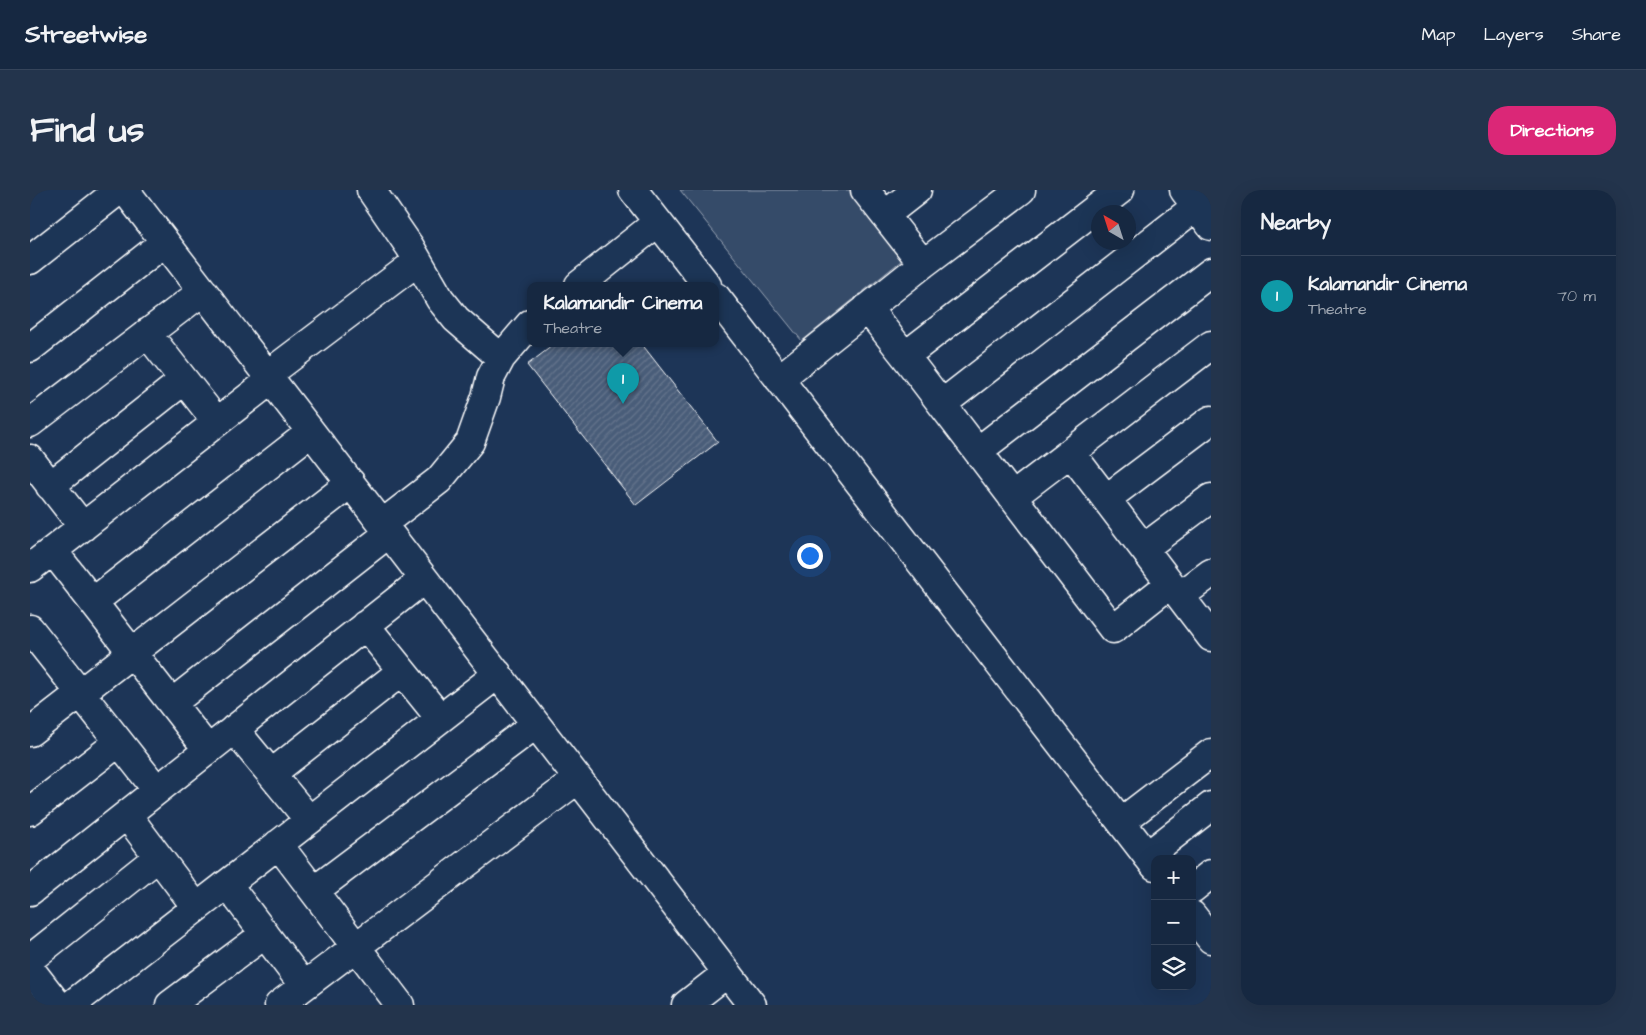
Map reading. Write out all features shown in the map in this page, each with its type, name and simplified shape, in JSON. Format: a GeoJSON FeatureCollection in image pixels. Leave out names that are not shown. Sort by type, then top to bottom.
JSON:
{"type":"FeatureCollection","features":[{"type":"Feature","properties":{"kind":"street"},"geometry":{"type":"LineString","coordinates":[[30,260],[119,190]]}},
{"type":"Feature","properties":{"kind":"street"},"geometry":{"type":"LineString","coordinates":[[126,190],[752,1005]]}},
{"type":"Feature","properties":{"kind":"street"},"geometry":{"type":"LineString","coordinates":[[370,190],[418,261],[440,299],[456,319],[501,358]]}},
{"type":"Feature","properties":{"kind":"street"},"geometry":{"type":"LineString","coordinates":[[633,190],[705,282]]}},
{"type":"Feature","properties":{"kind":"street"},"geometry":{"type":"LineString","coordinates":[[865,190],[923,264]]}},
{"type":"Feature","properties":{"kind":"street"},"geometry":{"type":"LineString","coordinates":[[884,215],[917,190]]}},
{"type":"Feature","properties":{"kind":"street"},"geometry":{"type":"LineString","coordinates":[[779,379],[923,264],[1021,190]]}},
{"type":"Feature","properties":{"kind":"street"},"geometry":{"type":"LineString","coordinates":[[905,356],[1120,190]]}},
{"type":"Feature","properties":{"kind":"street"},"geometry":{"type":"LineString","coordinates":[[942,404],[1201,204]]}},
{"type":"Feature","properties":{"kind":"street"},"geometry":{"type":"LineString","coordinates":[[583,282],[658,222]]}},
{"type":"Feature","properties":{"kind":"street"},"geometry":{"type":"LineString","coordinates":[[30,348],[165,242]]}},
{"type":"Feature","properties":{"kind":"street"},"geometry":{"type":"LineString","coordinates":[[30,568],[217,422],[269,377],[418,261]]}},
{"type":"Feature","properties":{"kind":"street"},"geometry":{"type":"LineString","coordinates":[[978,452],[1211,272]]}},
{"type":"Feature","properties":{"kind":"street"},"geometry":{"type":"LineString","coordinates":[[30,422],[203,291]]}},
{"type":"Feature","properties":{"kind":"street"},"geometry":{"type":"LineString","coordinates":[[719,301],[1151,861]]}},
{"type":"Feature","properties":{"kind":"street"},"geometry":{"type":"LineString","coordinates":[[867,308],[1113,629],[1175,590],[1211,573]]}},
{"type":"Feature","properties":{"kind":"street"},"geometry":{"type":"LineString","coordinates":[[172,703],[386,529],[439,480],[470,442],[491,377],[501,358],[527,328]]}},
{"type":"Feature","properties":{"kind":"street"},"geometry":{"type":"LineString","coordinates":[[147,334],[217,422]]}},
{"type":"Feature","properties":{"kind":"street"},"geometry":{"type":"LineString","coordinates":[[1012,497],[1211,345]]}},
{"type":"Feature","properties":{"kind":"street"},"geometry":{"type":"LineString","coordinates":[[50,486],[184,380]]}},
{"type":"Feature","properties":{"kind":"street"},"geometry":{"type":"LineString","coordinates":[[1106,499],[1211,420]]}},
{"type":"Feature","properties":{"kind":"street"},"geometry":{"type":"LineString","coordinates":[[93,602],[311,432]]}},
{"type":"Feature","properties":{"kind":"street"},"geometry":{"type":"LineString","coordinates":[[1071,453],[1211,637]]}},
{"type":"Feature","properties":{"kind":"street"},"geometry":{"type":"LineString","coordinates":[[30,459],[83,527]]}},
{"type":"Feature","properties":{"kind":"street"},"geometry":{"type":"LineString","coordinates":[[30,732],[351,483]]}},
{"type":"Feature","properties":{"kind":"street"},"geometry":{"type":"LineString","coordinates":[[1144,548],[1211,498]]}},
{"type":"Feature","properties":{"kind":"street"},"geometry":{"type":"LineString","coordinates":[[53,550],[208,750]]}},
{"type":"Feature","properties":{"kind":"street"},"geometry":{"type":"LineString","coordinates":[[30,891],[424,579]]}},
{"type":"Feature","properties":{"kind":"street"},"geometry":{"type":"LineString","coordinates":[[365,625],[440,718]]}},
{"type":"Feature","properties":{"kind":"street"},"geometry":{"type":"LineString","coordinates":[[33,639],[157,790]]}},
{"type":"Feature","properties":{"kind":"street"},"geometry":{"type":"LineString","coordinates":[[271,774],[402,671]]}},
{"type":"Feature","properties":{"kind":"street"},"geometry":{"type":"LineString","coordinates":[[71,1005],[498,674]]}},
{"type":"Feature","properties":{"kind":"street"},"geometry":{"type":"LineString","coordinates":[[314,891],[536,724]]}},
{"type":"Feature","properties":{"kind":"street"},"geometry":{"type":"LineString","coordinates":[[234,729],[309,820]]}},
{"type":"Feature","properties":{"kind":"street"},"geometry":{"type":"LineString","coordinates":[[30,811],[119,742]]}},
{"type":"Feature","properties":{"kind":"street"},"geometry":{"type":"LineString","coordinates":[[1121,822],[1211,753]]}},
{"type":"Feature","properties":{"kind":"street"},"geometry":{"type":"LineString","coordinates":[[278,1005],[578,779]]}},
{"type":"Feature","properties":{"kind":"street"},"geometry":{"type":"LineString","coordinates":[[1158,855],[1211,806]]}},
{"type":"Feature","properties":{"kind":"street"},"geometry":{"type":"LineString","coordinates":[[126,815],[196,907]]}},
{"type":"Feature","properties":{"kind":"street"},"geometry":{"type":"LineString","coordinates":[[278,844],[400,1005]]}},
{"type":"Feature","properties":{"kind":"street"},"geometry":{"type":"LineString","coordinates":[[30,959],[158,857]]}},
{"type":"Feature","properties":{"kind":"street"},"geometry":{"type":"LineString","coordinates":[[1196,886],[1211,874]]}},
{"type":"Feature","properties":{"kind":"street"},"geometry":{"type":"LineString","coordinates":[[227,884],[304,986]]}},
{"type":"Feature","properties":{"kind":"street"},"geometry":{"type":"LineString","coordinates":[[170,1005],[265,934]]}},
{"type":"Feature","properties":{"kind":"street"},"geometry":{"type":"LineString","coordinates":[[30,969],[58,1005]]}},
{"type":"Feature","properties":{"kind":"street"},"geometry":{"type":"LineString","coordinates":[[686,1005],[727,973]]}},
{"type":"Feature","properties":{"kind":"shaded area"},"geometry":{"type":"Polygon","coordinates":[[[680,190],[854,190],[907,256],[802,341],[680,190]]]}},
{"type":"Feature","properties":{"kind":"building"},"geometry":{"type":"Polygon","coordinates":[[[551,347],[644,347],[718,442],[636,505],[527,365],[551,347]]]}},
{"type":"Feature","properties":{"kind":"place","name":"Kalamandir Cinema"},"geometry":{"type":"Point","coordinates":[623,404]}}]}
